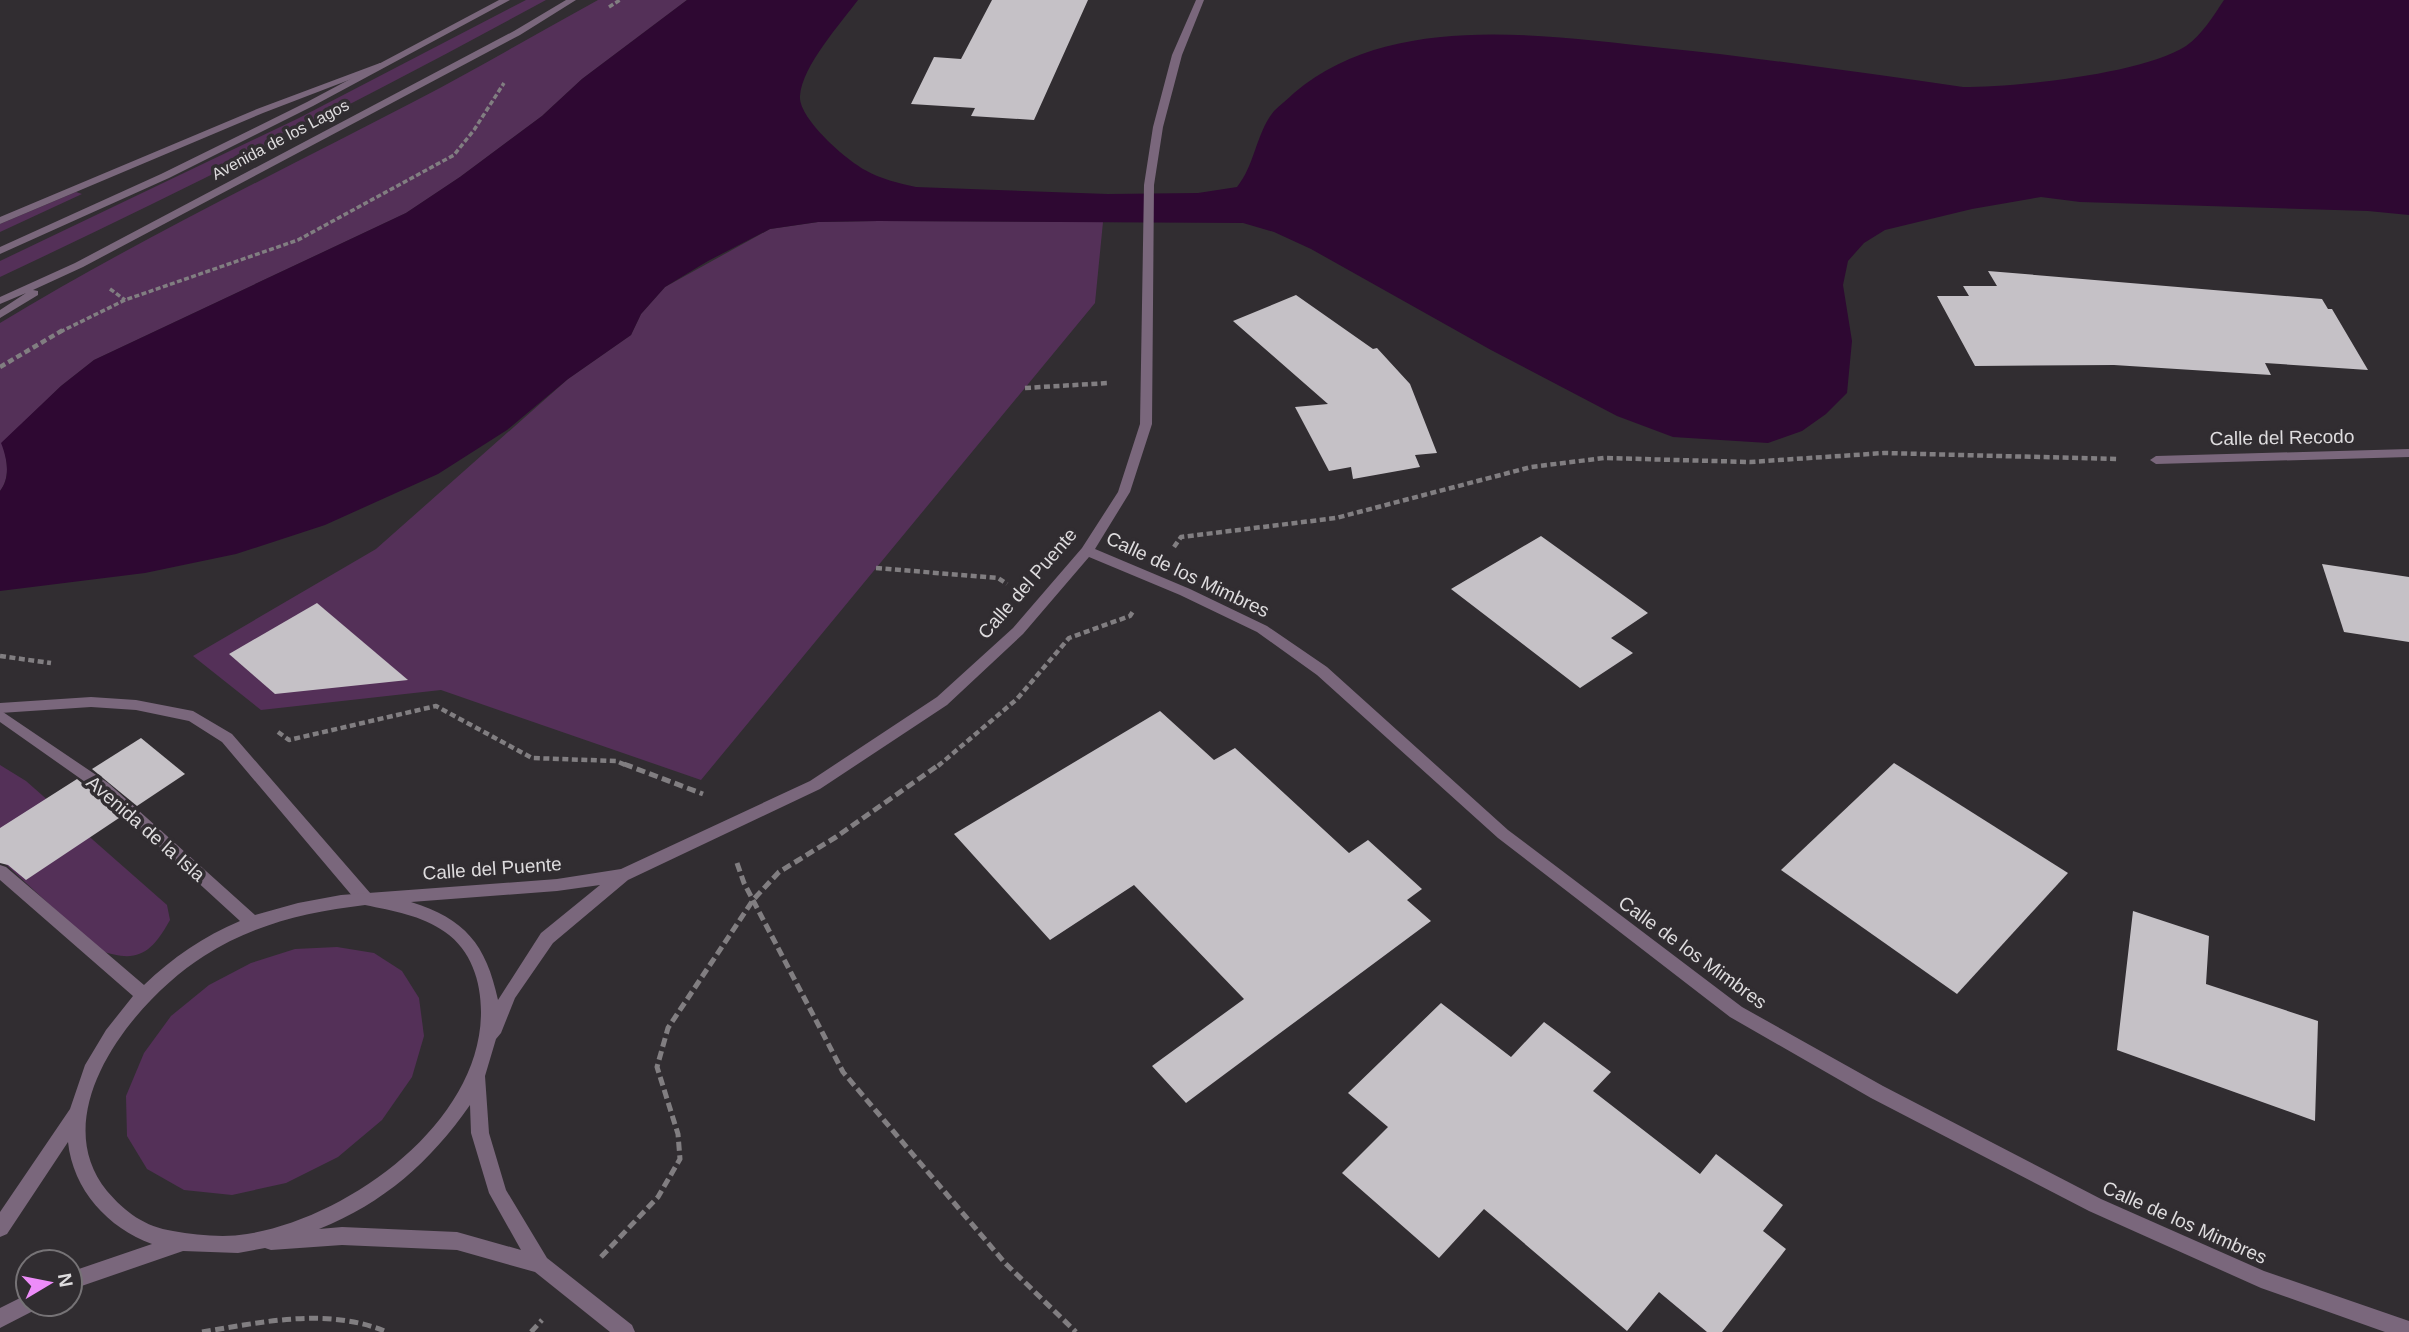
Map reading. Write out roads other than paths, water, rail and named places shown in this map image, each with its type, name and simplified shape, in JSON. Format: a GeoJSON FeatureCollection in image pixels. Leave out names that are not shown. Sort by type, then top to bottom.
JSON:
{"type":"FeatureCollection","features":[{"type":"Feature","properties":{"kind":"street","name":"Avenida de los Lagos"},"geometry":{"type":"LineString","coordinates":[[0,251],[165,176],[506,0]]}},
{"type":"Feature","properties":{"kind":"street","name":"Avenida de los Lagos"},"geometry":{"type":"LineString","coordinates":[[0,301],[79,265],[517,33],[572,0]]}},
{"type":"Feature","properties":{"kind":"street","name":"Calle del Puente"},"geometry":{"type":"LineString","coordinates":[[488,1046],[508,995],[547,938],[623,875],[815,785],[942,701],[1018,631],[1087,551],[1124,492],[1146,424],[1146,228],[1149,185],[1158,127],[1177,55],[1200,0]]}},
{"type":"Feature","properties":{"kind":"street"},"geometry":{"type":"LineString","coordinates":[[0,221],[260,111],[387,63]]}},
{"type":"Feature","properties":{"kind":"street"},"geometry":{"type":"LineString","coordinates":[[0,314],[79,265]]}},
{"type":"Feature","properties":{"kind":"street","name":"Calle del Recodo"},"geometry":{"type":"LineString","coordinates":[[2156,460],[2409,453]]}},
{"type":"Feature","properties":{"kind":"street","name":"Calle de los Mimbres"},"geometry":{"type":"LineString","coordinates":[[1087,551],[1154,578],[1262,629],[1322,671],[1503,834],[1736,1012],[1877,1092],[2095,1205],[2262,1279],[2409,1331]]}},
{"type":"Feature","properties":{"kind":"street"},"geometry":{"type":"LineString","coordinates":[[0,708],[91,702],[136,705],[193,716],[227,738],[365,899]]}},
{"type":"Feature","properties":{"kind":"street","name":"Avenida de la Isla"},"geometry":{"type":"LineString","coordinates":[[0,715],[103,787],[252,922]]}},
{"type":"Feature","properties":{"kind":"street"},"geometry":{"type":"LineString","coordinates":[[0,872],[144,995]]}},
{"type":"Feature","properties":{"kind":"street","name":"Calle del Puente"},"geometry":{"type":"LineString","coordinates":[[365,899],[557,885],[623,875]]}},
{"type":"Feature","properties":{"kind":"street"},"geometry":{"type":"LineString","coordinates":[[246,1243],[318,1222],[386,1184],[441,1132],[477,1076],[488,1046],[492,999],[479,958],[452,928],[414,907],[365,899],[309,905],[252,922],[195,953],[144,995],[112,1031],[89,1072],[78,1112],[79,1159],[97,1198],[131,1227],[180,1243],[246,1243],[342,1236],[457,1241],[540,1264]]}},
{"type":"Feature","properties":{"kind":"street"},"geometry":{"type":"LineString","coordinates":[[477,1076],[480,1133],[498,1193],[540,1264],[625,1332]]}},
{"type":"Feature","properties":{"kind":"street"},"geometry":{"type":"LineString","coordinates":[[0,1228],[78,1112]]}},
{"type":"Feature","properties":{"kind":"street"},"geometry":{"type":"LineString","coordinates":[[84,1276],[180,1243]]}}]}
